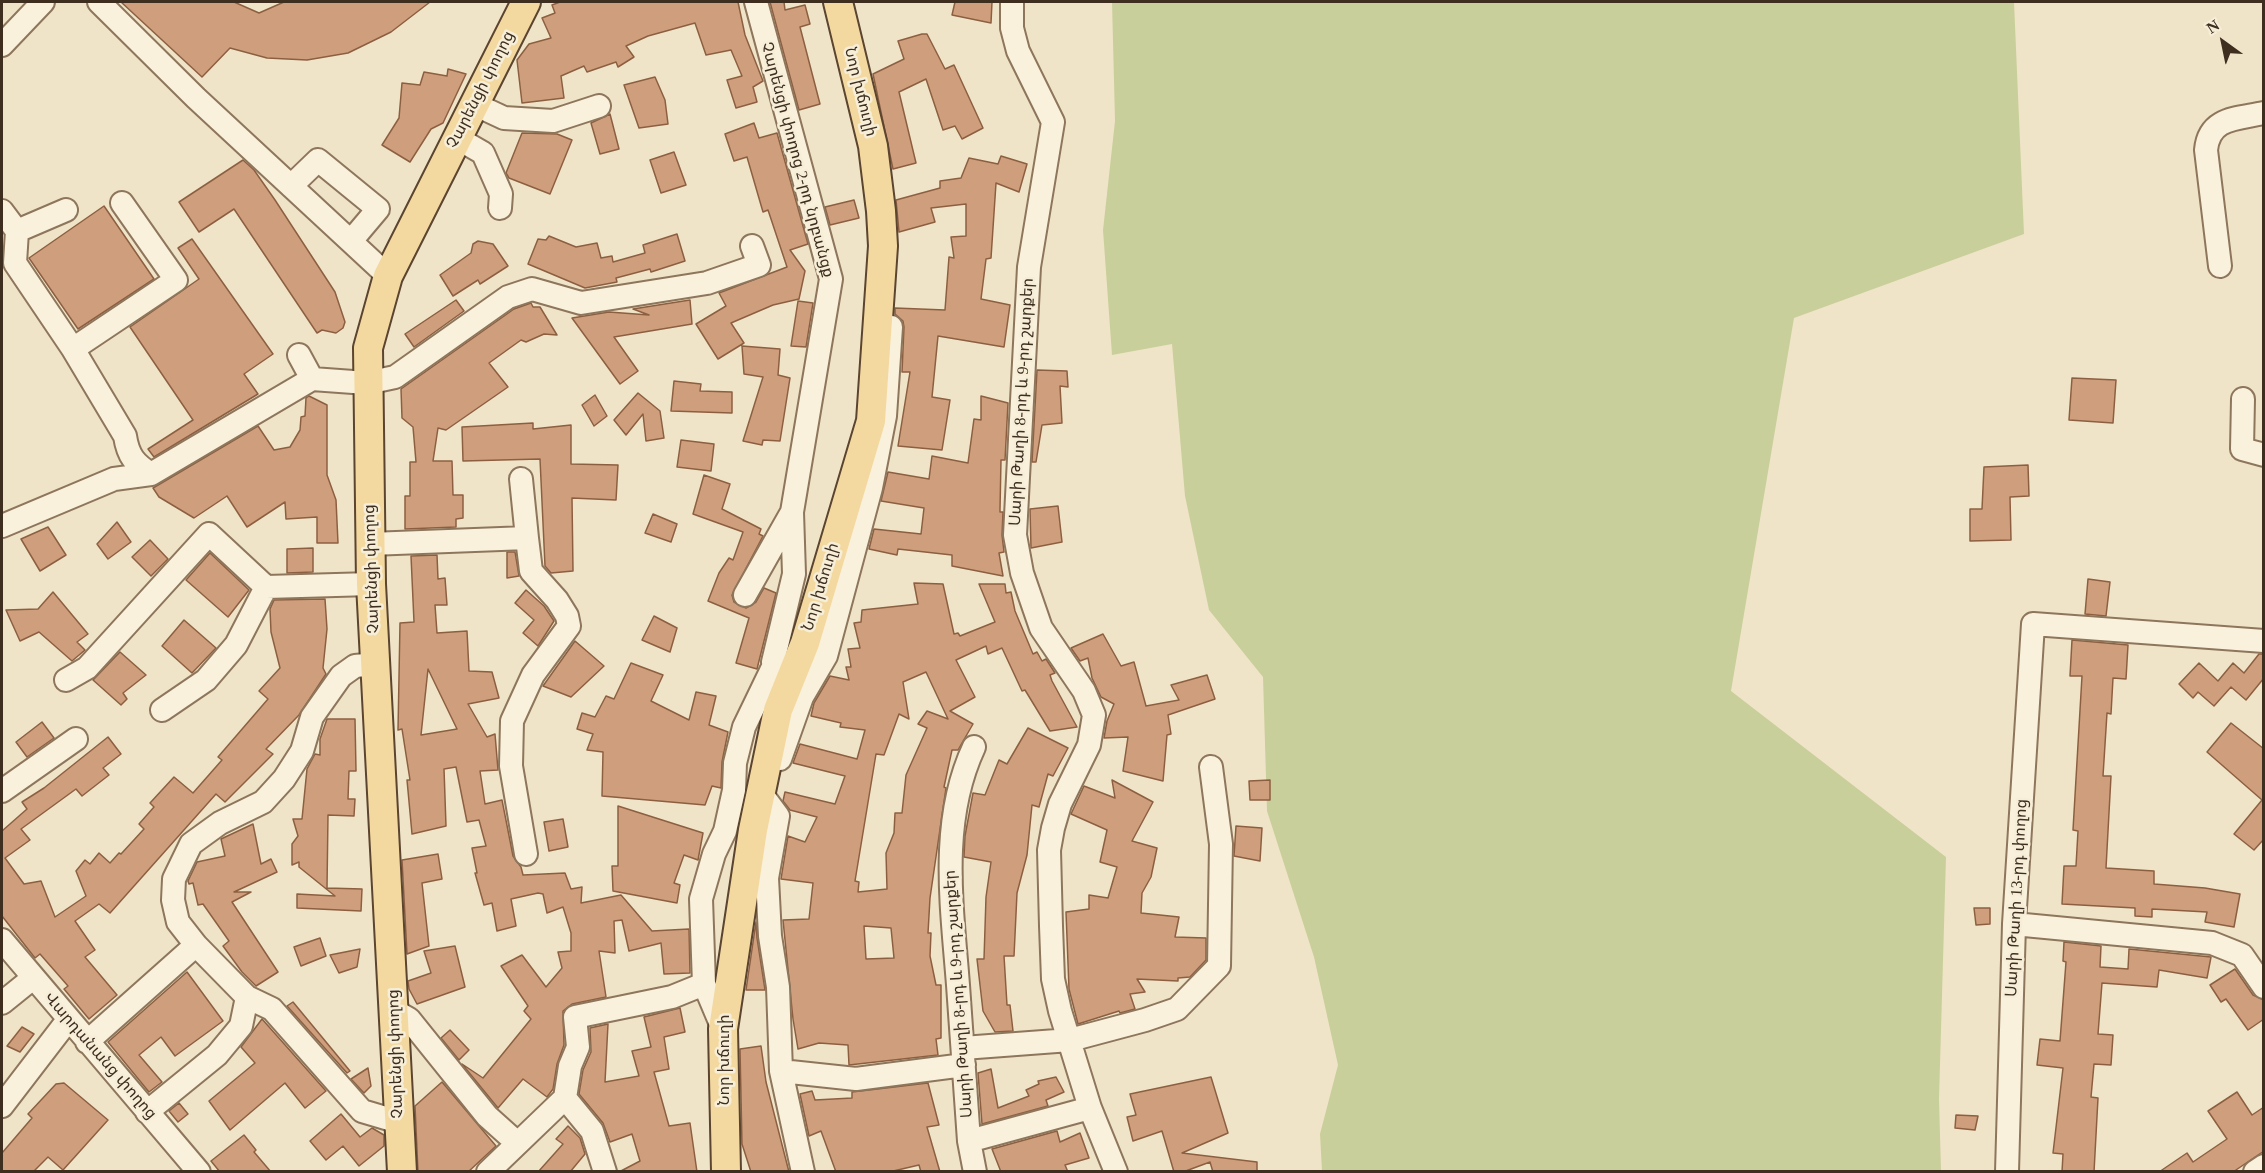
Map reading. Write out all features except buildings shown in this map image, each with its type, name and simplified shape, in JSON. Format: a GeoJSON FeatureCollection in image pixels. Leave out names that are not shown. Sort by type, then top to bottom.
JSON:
{"type":"FeatureCollection","features":[{"type":"Feature","properties":{"kind":"main road","name":"Չարենցի փողոց"},"geometry":{"type":"LineString","coordinates":[[402,1172],[371,584],[368,348],[388,276],[526,2]]}},
{"type":"Feature","properties":{"kind":"main road","name":"Նոր խճուղի"},"geometry":{"type":"LineString","coordinates":[[726,1172],[723,1029],[738,916],[805,643],[871,421],[883,246],[873,146],[838,2]]}},
{"type":"Feature","properties":{"kind":"street"},"geometry":{"type":"LineString","coordinates":[[2,45],[43,2]]}},
{"type":"Feature","properties":{"kind":"street"},"geometry":{"type":"LineString","coordinates":[[99,2],[283,185],[351,241],[388,276]]}},
{"type":"Feature","properties":{"kind":"street","name":"Չարենցի փողոց 2-րդ նրբանցք"},"geometry":{"type":"LineString","coordinates":[[756,2],[831,279],[792,512],[794,574],[772,669],[790,703]]}},
{"type":"Feature","properties":{"kind":"street","name":"Սարի Թաղի 8-րդ և 9-րդ շարքեր"},"geometry":{"type":"LineString","coordinates":[[1012,2],[1012,28],[1018,51],[1053,122],[1029,267],[1015,535],[1022,573],[1041,628],[1084,691],[1094,715],[1089,745],[1060,804],[1049,850],[1053,979],[1060,1011],[1090,1108],[1116,1172]]}},
{"type":"Feature","properties":{"kind":"street"},"geometry":{"type":"LineString","coordinates":[[474,104],[504,118],[553,121],[599,106]]}},
{"type":"Feature","properties":{"kind":"street"},"geometry":{"type":"LineString","coordinates":[[2220,266],[2206,150],[2207,138],[2211,130],[2220,124],[2264,113]]}},
{"type":"Feature","properties":{"kind":"street"},"geometry":{"type":"LineString","coordinates":[[457,138],[483,153],[501,194],[500,208]]}},
{"type":"Feature","properties":{"kind":"street"},"geometry":{"type":"LineString","coordinates":[[283,185],[318,160],[378,209],[351,241]]}},
{"type":"Feature","properties":{"kind":"street"},"geometry":{"type":"LineString","coordinates":[[73,349],[176,280],[122,203]]}},
{"type":"Feature","properties":{"kind":"street"},"geometry":{"type":"LineString","coordinates":[[17,231],[66,210]]}},
{"type":"Feature","properties":{"kind":"street"},"geometry":{"type":"LineString","coordinates":[[2,211],[17,231],[15,263],[73,349],[125,436],[128,452],[137,466],[151,474]]}},
{"type":"Feature","properties":{"kind":"street"},"geometry":{"type":"LineString","coordinates":[[2,526],[114,479],[151,474],[312,379],[367,382],[395,377],[508,297],[532,289],[581,303],[707,283],[759,265],[752,246]]}},
{"type":"Feature","properties":{"kind":"street"},"geometry":{"type":"LineString","coordinates":[[299,354],[312,379]]}},
{"type":"Feature","properties":{"kind":"street"},"geometry":{"type":"LineString","coordinates":[[2242,399],[2242,449],[2264,455]]}},
{"type":"Feature","properties":{"kind":"street"},"geometry":{"type":"LineString","coordinates":[[521,479],[531,571],[557,600],[567,616],[569,626],[533,675],[512,721],[511,766],[526,854]]}},
{"type":"Feature","properties":{"kind":"street"},"geometry":{"type":"LineString","coordinates":[[745,595],[792,512]]}},
{"type":"Feature","properties":{"kind":"street"},"geometry":{"type":"LineString","coordinates":[[66,680],[87,668],[208,534],[266,587],[371,584]]}},
{"type":"Feature","properties":{"kind":"street"},"geometry":{"type":"LineString","coordinates":[[370,544],[527,538]]}},
{"type":"Feature","properties":{"kind":"street"},"geometry":{"type":"LineString","coordinates":[[162,710],[206,680],[236,645],[266,587]]}},
{"type":"Feature","properties":{"kind":"street","name":"Սարի Թաղի 13-րդ փողոց"},"geometry":{"type":"LineString","coordinates":[[2007,1172],[2014,924],[2033,624],[2264,641]]}},
{"type":"Feature","properties":{"kind":"street"},"geometry":{"type":"LineString","coordinates":[[376,664],[355,666],[341,676],[312,717],[302,751],[284,779],[263,802],[204,833],[186,852],[174,879],[173,900],[178,922],[196,945],[247,997],[273,1009],[362,1111],[399,1122]]}},
{"type":"Feature","properties":{"kind":"street"},"geometry":{"type":"LineString","coordinates":[[723,1029],[704,984],[701,915],[705,883],[725,831],[734,790],[735,762],[744,728],[772,669]]}},
{"type":"Feature","properties":{"kind":"street"},"geometry":{"type":"LineString","coordinates":[[2,792],[76,739]]}},
{"type":"Feature","properties":{"kind":"street","name":"Սարի Թաղի 8-րդ և 9-րդ շարքեր"},"geometry":{"type":"LineString","coordinates":[[974,747],[964,768],[950,845],[949,889],[969,1141],[975,1172]]}},
{"type":"Feature","properties":{"kind":"street"},"geometry":{"type":"LineString","coordinates":[[781,1071],[856,1079],[964,1057],[1070,1040],[1177,1009],[1219,966],[1221,844],[1211,767]]}},
{"type":"Feature","properties":{"kind":"street"},"geometry":{"type":"LineString","coordinates":[[766,799],[778,816],[766,878],[770,936],[778,987],[781,1071],[803,1172]]}},
{"type":"Feature","properties":{"kind":"street"},"geometry":{"type":"LineString","coordinates":[[2014,924],[2212,943],[2242,955],[2264,987]]}},
{"type":"Feature","properties":{"kind":"street","name":"Վարդանանց փողոց"},"geometry":{"type":"LineString","coordinates":[[2,940],[199,1172]]}},
{"type":"Feature","properties":{"kind":"street"},"geometry":{"type":"LineString","coordinates":[[87,1042],[196,945]]}},
{"type":"Feature","properties":{"kind":"street"},"geometry":{"type":"LineString","coordinates":[[2,1003],[33,978]]}},
{"type":"Feature","properties":{"kind":"street"},"geometry":{"type":"LineString","coordinates":[[488,1172],[516,1142],[565,1098],[570,1066],[579,1047],[575,1017],[672,997],[704,984]]}},
{"type":"Feature","properties":{"kind":"street"},"geometry":{"type":"LineString","coordinates":[[147,1112],[217,1055],[241,1026],[247,997]]}},
{"type":"Feature","properties":{"kind":"street"},"geometry":{"type":"LineString","coordinates":[[395,1011],[409,1019],[487,1116],[516,1142]]}},
{"type":"Feature","properties":{"kind":"street"},"geometry":{"type":"LineString","coordinates":[[2,1106],[68,1020]]}},
{"type":"Feature","properties":{"kind":"street"},"geometry":{"type":"LineString","coordinates":[[565,1098],[592,1131],[604,1172]]}},
{"type":"Feature","properties":{"kind":"street"},"geometry":{"type":"LineString","coordinates":[[969,1141],[1090,1108]]}},
{"type":"Feature","properties":{"kind":"street"},"geometry":{"type":"LineString","coordinates":[[2255,1172],[2264,1166]]}},
{"type":"Feature","properties":{"kind":"green space"},"geometry":{"type":"Polygon","coordinates":[[[1112,2],[2014,2],[2024,234],[1794,318],[1731,691],[1946,857],[1939,1099],[1941,1171],[1322,1171],[1320,1134],[1338,1065],[1314,957],[1267,811],[1263,677],[1209,610],[1185,496],[1172,344],[1112,355],[1103,230],[1115,121],[1112,2]]]}}]}
